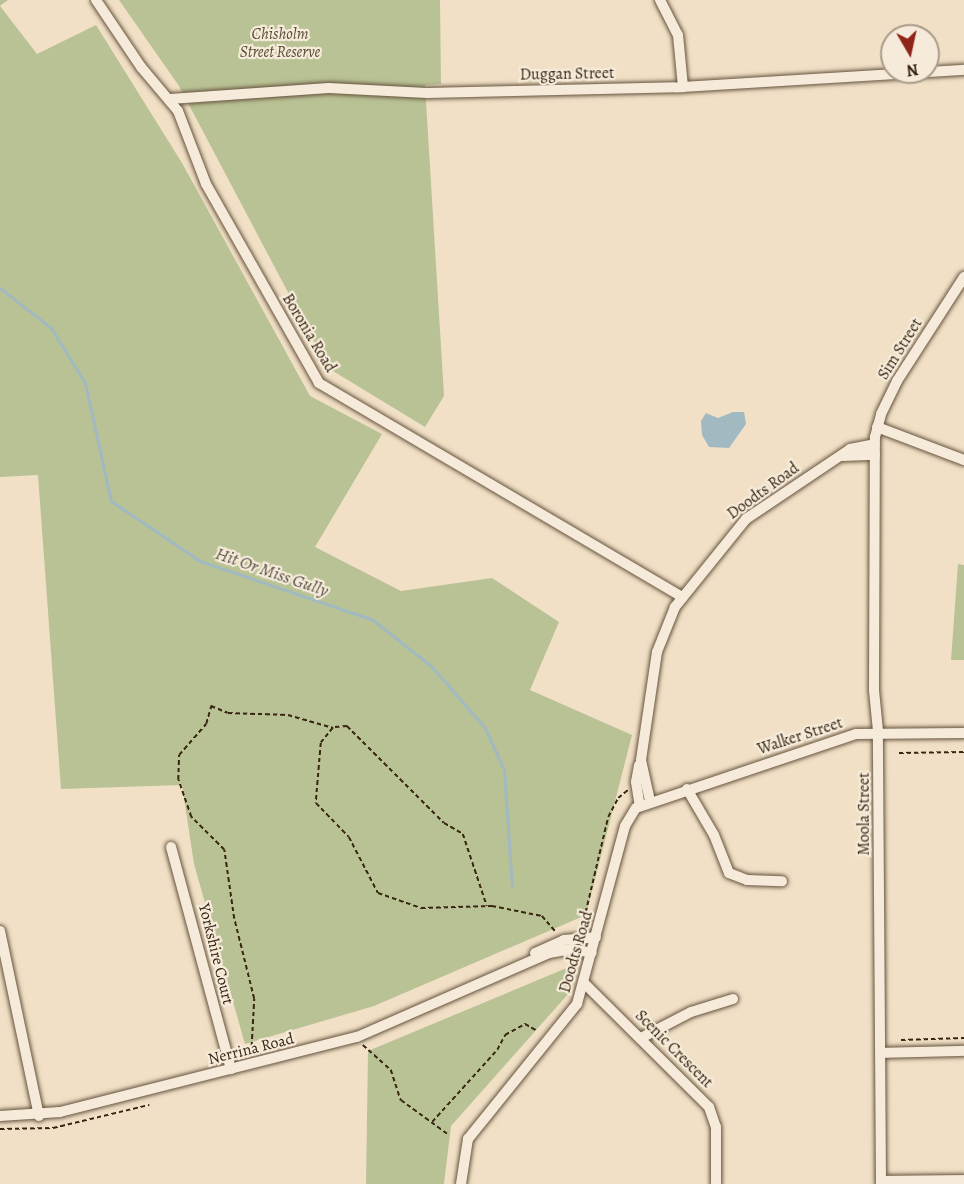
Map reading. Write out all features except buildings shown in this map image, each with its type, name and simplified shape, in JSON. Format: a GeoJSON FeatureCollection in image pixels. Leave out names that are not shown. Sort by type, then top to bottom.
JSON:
{"type":"FeatureCollection","features":[{"type":"Feature","properties":{"kind":"street","name":"Boronia Road"},"geometry":{"type":"LineString","coordinates":[[96,0],[141,67],[170,99],[186,125],[206,184],[319,383],[683,597]]}},
{"type":"Feature","properties":{"kind":"street"},"geometry":{"type":"LineString","coordinates":[[660,0],[678,35],[683,87]]}},
{"type":"Feature","properties":{"kind":"street","name":"Duggan Street"},"geometry":{"type":"LineString","coordinates":[[170,99],[237,91],[329,88],[440,91],[683,87],[964,70]]}},
{"type":"Feature","properties":{"kind":"street","name":"Sim Street"},"geometry":{"type":"LineString","coordinates":[[875,449],[877,427],[897,381],[964,277]]}},
{"type":"Feature","properties":{"kind":"street"},"geometry":{"type":"LineString","coordinates":[[877,427],[962,460]]}},
{"type":"Feature","properties":{"kind":"street","name":"Doodts Road"},"geometry":{"type":"LineString","coordinates":[[645,803],[636,786],[660,641],[683,597],[746,519],[852,448],[875,449]]}},
{"type":"Feature","properties":{"kind":"street","name":"Moola Street"},"geometry":{"type":"LineString","coordinates":[[875,449],[874,690],[878,731],[881,1182]]}},
{"type":"Feature","properties":{"kind":"street","name":"Walker Street"},"geometry":{"type":"LineString","coordinates":[[645,803],[856,734],[878,731],[964,733]]}},
{"type":"Feature","properties":{"kind":"street","name":"Doodts Road"},"geometry":{"type":"LineString","coordinates":[[461,1184],[468,1139],[506,1088],[569,1017],[585,984],[625,826],[645,803],[641,770],[642,753]]}},
{"type":"Feature","properties":{"kind":"street"},"geometry":{"type":"LineString","coordinates":[[687,789],[714,835],[729,873],[747,880],[782,881]]}},
{"type":"Feature","properties":{"kind":"street","name":"Yorkshire Court"},"geometry":{"type":"LineString","coordinates":[[171,847],[231,1069]]}},
{"type":"Feature","properties":{"kind":"street"},"geometry":{"type":"LineString","coordinates":[[0,931],[34,1116]]}},
{"type":"Feature","properties":{"kind":"street","name":"Nerrina Road"},"geometry":{"type":"LineString","coordinates":[[0,1116],[34,1116],[251,1065],[357,1037],[410,1017],[562,940],[596,937]]}},
{"type":"Feature","properties":{"kind":"street","name":"Nerrina Road"},"geometry":{"type":"LineString","coordinates":[[498,974],[560,951],[592,953]]}},
{"type":"Feature","properties":{"kind":"street","name":"Scenic Crescent"},"geometry":{"type":"LineString","coordinates":[[585,984],[711,1109],[719,1171],[716,1184]]}},
{"type":"Feature","properties":{"kind":"street"},"geometry":{"type":"LineString","coordinates":[[641,1038],[691,1012],[733,999]]}},
{"type":"Feature","properties":{"kind":"street"},"geometry":{"type":"LineString","coordinates":[[881,1053],[964,1051]]}},
{"type":"Feature","properties":{"kind":"street"},"geometry":{"type":"LineString","coordinates":[[881,1182],[964,1180]]}},
{"type":"Feature","properties":{"kind":"path"},"geometry":{"type":"LineString","coordinates":[[251,1065],[255,999],[234,919],[224,850],[191,817],[178,780],[179,755],[206,724],[211,706],[228,714],[288,715],[333,728],[347,726],[444,823],[464,834],[487,906]]}},
{"type":"Feature","properties":{"kind":"path"},"geometry":{"type":"LineString","coordinates":[[333,728],[321,743],[316,803],[349,837],[378,894],[421,908],[487,906],[542,916],[562,940]]}},
{"type":"Feature","properties":{"kind":"path"},"geometry":{"type":"LineString","coordinates":[[899,753],[964,752]]}},
{"type":"Feature","properties":{"kind":"path"},"geometry":{"type":"LineString","coordinates":[[579,938],[608,817],[618,798],[636,786]]}},
{"type":"Feature","properties":{"kind":"path"},"geometry":{"type":"LineString","coordinates":[[432,1122],[498,1050],[506,1035],[525,1024],[536,1030]]}},
{"type":"Feature","properties":{"kind":"path"},"geometry":{"type":"LineString","coordinates":[[357,1037],[391,1070],[401,1100],[449,1135]]}},
{"type":"Feature","properties":{"kind":"path"},"geometry":{"type":"LineString","coordinates":[[901,1040],[964,1038]]}},
{"type":"Feature","properties":{"kind":"path"},"geometry":{"type":"LineString","coordinates":[[0,1130],[53,1128],[148,1105]]}},
{"type":"Feature","properties":{"kind":"green space"},"geometry":{"type":"Polygon","coordinates":[[[0,0],[8,0],[0,6],[0,0]]]}},
{"type":"Feature","properties":{"kind":"green space","name":"Chisholm Street Reserve"},"geometry":{"type":"Polygon","coordinates":[[[119,0],[440,0],[441,84],[425,85],[444,396],[425,427],[328,368],[179,86],[119,0]]]}},
{"type":"Feature","properties":{"kind":"green space"},"geometry":{"type":"Polygon","coordinates":[[[0,6],[37,54],[96,25],[182,163],[310,396],[382,434],[315,547],[401,591],[492,578],[559,622],[530,690],[632,735],[586,915],[374,1006],[245,1044],[194,864],[182,785],[61,789],[38,475],[0,477],[0,6]]]}},
{"type":"Feature","properties":{"kind":"green space"},"geometry":{"type":"Polygon","coordinates":[[[958,564],[964,565],[964,660],[951,660],[958,564]]]}},
{"type":"Feature","properties":{"kind":"green space"},"geometry":{"type":"Polygon","coordinates":[[[569,967],[569,993],[451,1126],[444,1184],[366,1184],[368,1051],[569,967]]]}},
{"type":"Feature","properties":{"kind":"water"},"geometry":{"type":"Polygon","coordinates":[[[733,412],[744,412],[746,424],[729,448],[709,447],[702,435],[701,421],[706,413],[718,418],[733,412]]]}},
{"type":"Feature","properties":{"kind":"waterway","name":"Hit Or Miss Gully"},"geometry":{"type":"LineString","coordinates":[[0,288],[51,328],[85,383],[111,501],[200,561],[373,620],[432,667],[485,728],[504,770],[512,886]]}}]}
